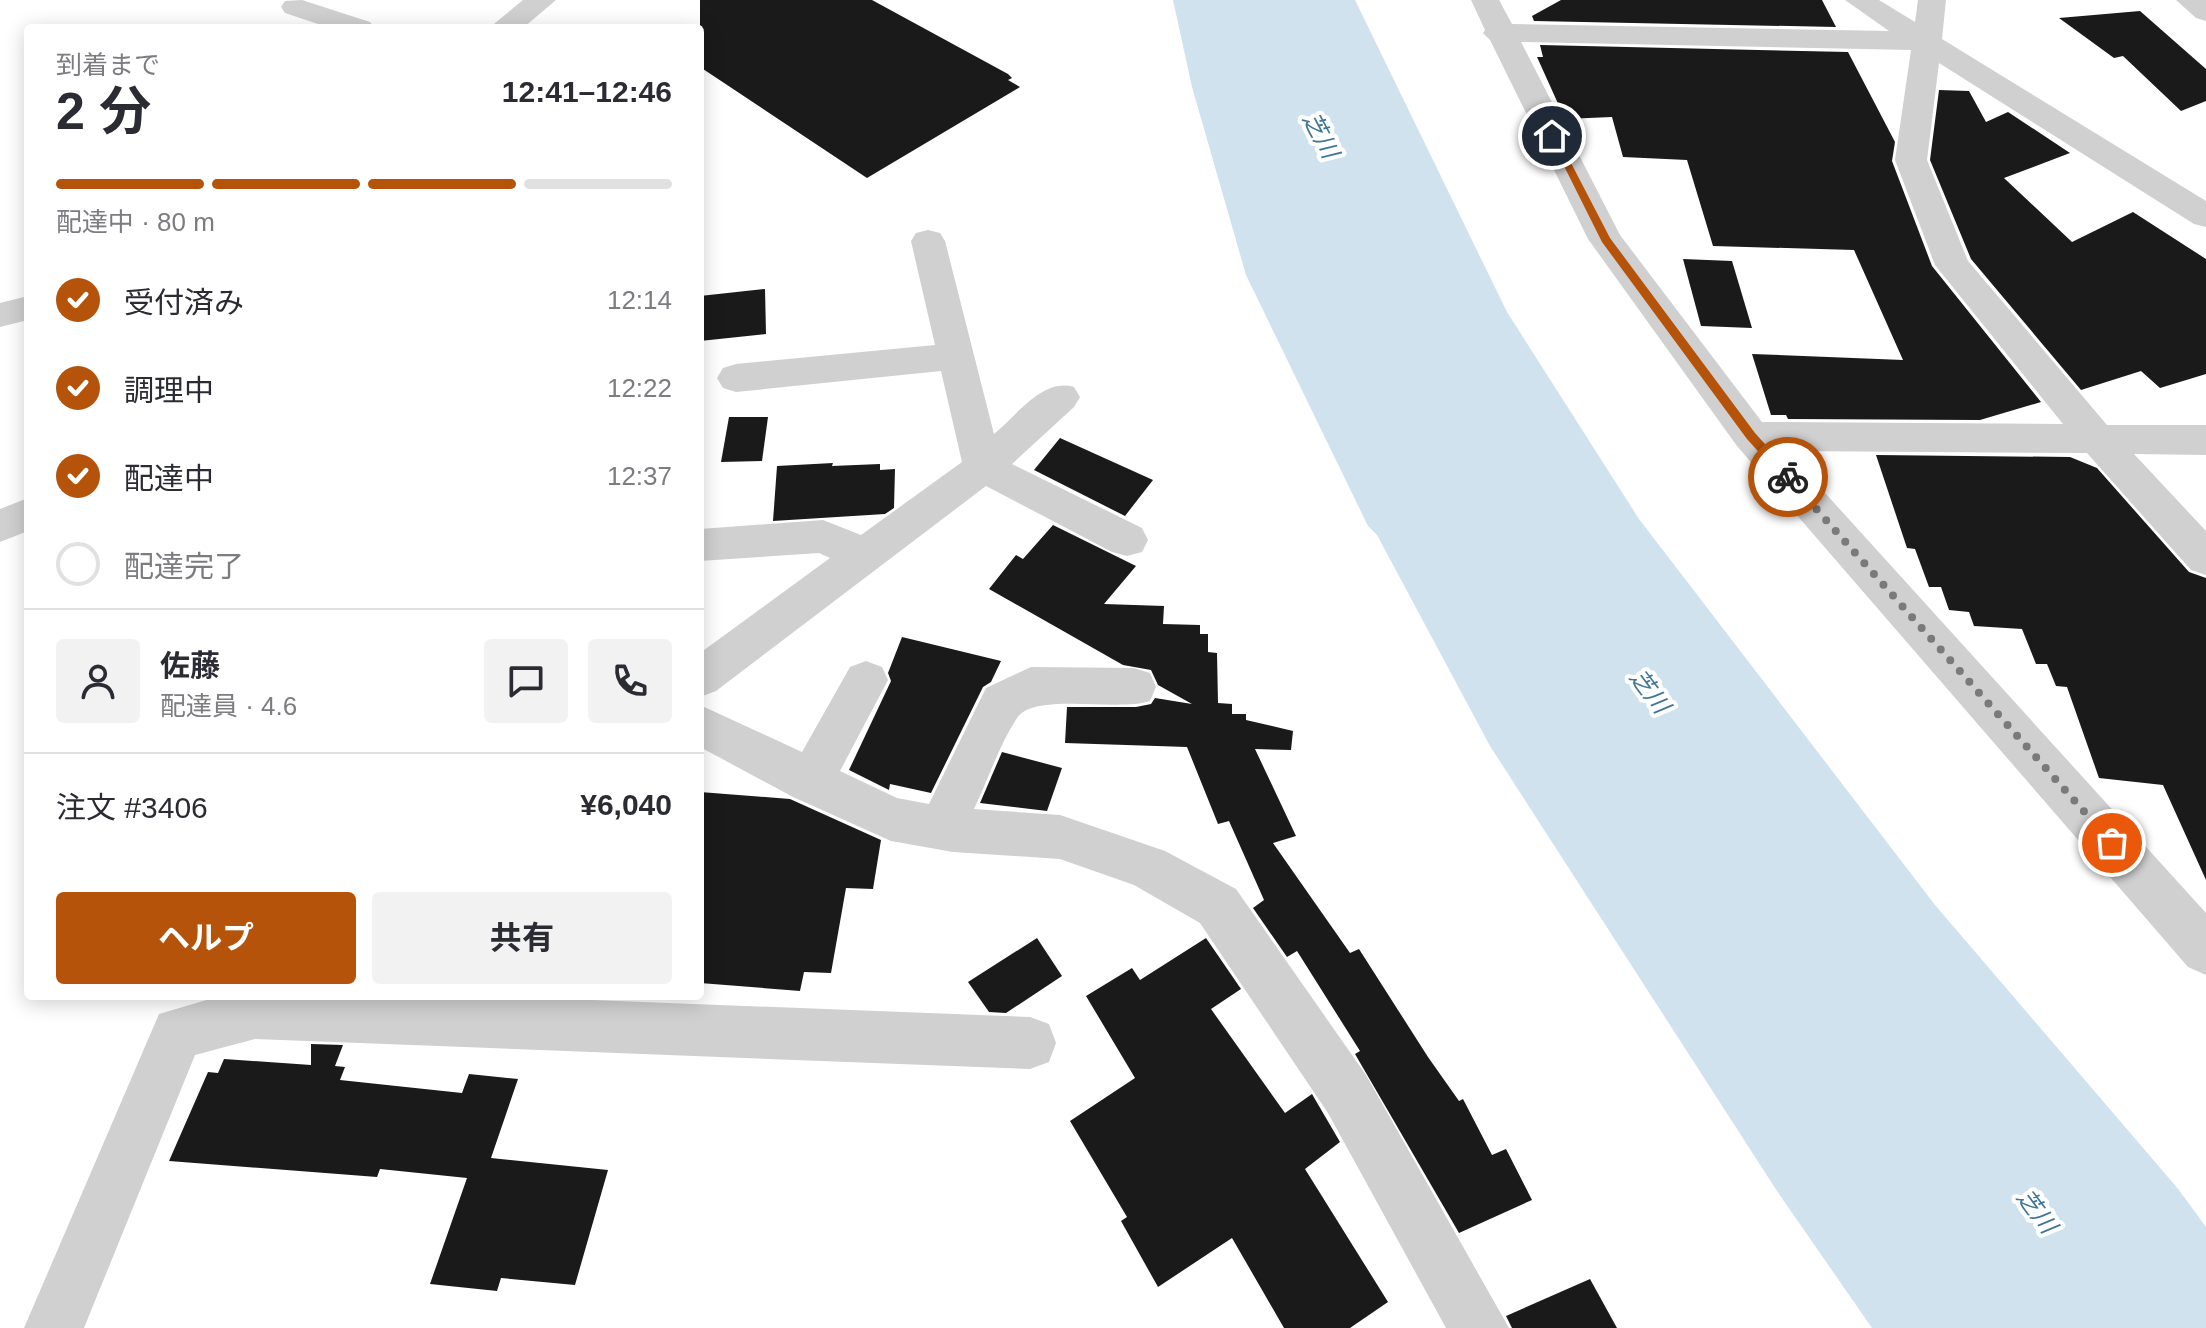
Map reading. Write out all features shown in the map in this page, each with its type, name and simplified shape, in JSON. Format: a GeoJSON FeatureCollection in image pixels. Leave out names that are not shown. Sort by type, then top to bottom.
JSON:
{"type":"FeatureCollection","features":[{"type":"Feature","properties":{"kind":"street"},"geometry":{"type":"LineString","coordinates":[[509,24],[542,0]]}},
{"type":"Feature","properties":{"kind":"street"},"geometry":{"type":"LineString","coordinates":[[1859,0],[2206,216]]}},
{"type":"Feature","properties":{"kind":"street"},"geometry":{"type":"LineString","coordinates":[[1932,0],[1911,160],[1952,265],[2097,439],[2206,558]]}},
{"type":"Feature","properties":{"kind":"street"},"geometry":{"type":"LineString","coordinates":[[2190,0],[2206,12]]}},
{"type":"Feature","properties":{"kind":"street"},"geometry":{"type":"LineString","coordinates":[[300,16],[340,24]]}},
{"type":"Feature","properties":{"kind":"street"},"geometry":{"type":"LineString","coordinates":[[1491,17],[1925,41]]}},
{"type":"Feature","properties":{"kind":"street"},"geometry":{"type":"LineString","coordinates":[[1491,17],[1605,239],[1751,436],[2206,950]]}},
{"type":"Feature","properties":{"kind":"street"},"geometry":{"type":"LineString","coordinates":[[928,241],[983,467],[1127,540]]}},
{"type":"Feature","properties":{"kind":"street"},"geometry":{"type":"LineString","coordinates":[[0,315],[24,309]]}},
{"type":"Feature","properties":{"kind":"street"},"geometry":{"type":"LineString","coordinates":[[736,378],[955,356]]}},
{"type":"Feature","properties":{"kind":"street"},"geometry":{"type":"LineString","coordinates":[[704,675],[983,467],[1061,397]]}},
{"type":"Feature","properties":{"kind":"street"},"geometry":{"type":"LineString","coordinates":[[1751,436],[2206,440]]}},
{"type":"Feature","properties":{"kind":"street"},"geometry":{"type":"LineString","coordinates":[[0,526],[24,516]]}},
{"type":"Feature","properties":{"kind":"street"},"geometry":{"type":"LineString","coordinates":[[704,545],[823,536],[865,556]]}},
{"type":"Feature","properties":{"kind":"street"},"geometry":{"type":"LineString","coordinates":[[810,782],[866,680]]}},
{"type":"Feature","properties":{"kind":"street"},"geometry":{"type":"LineString","coordinates":[[942,826],[1002,702],[1031,686],[1134,687]]}},
{"type":"Feature","properties":{"kind":"street"},"geometry":{"type":"LineString","coordinates":[[704,727],[810,782],[891,819],[1060,837],[1148,867],[1218,906],[1347,1094],[1479,1328]]}},
{"type":"Feature","properties":{"kind":"street"},"geometry":{"type":"LineString","coordinates":[[54,1328],[178,1033],[255,1013],[1030,1043]]}},
{"type":"Feature","properties":{"kind":"water","name":"芝川"},"geometry":{"type":"Polygon","coordinates":[[[1173,0],[1355,0],[1507,312],[1639,519],[1935,905],[2179,1190],[2206,1227],[2206,1328],[1872,1328],[1777,1191],[1490,746],[1377,535],[1368,526],[1246,275],[1192,87],[1173,0]]]}},
{"type":"Feature","properties":{"kind":"building"},"geometry":{"type":"Polygon","coordinates":[[[700,0],[872,0],[1008,74],[1012,78],[1008,80],[1020,87],[867,178],[704,70],[704,24],[700,24],[700,0]]]}},
{"type":"Feature","properties":{"kind":"building"},"geometry":{"type":"Polygon","coordinates":[[[1561,0],[1822,0],[1836,27],[1534,21],[1532,16],[1561,0]]]}},
{"type":"Feature","properties":{"kind":"building"},"geometry":{"type":"Polygon","coordinates":[[[2140,11],[2206,69],[2206,101],[2181,111],[2123,56],[2114,58],[2059,18],[2140,11]]]}},
{"type":"Feature","properties":{"kind":"building"},"geometry":{"type":"Polygon","coordinates":[[[1540,45],[1848,52],[1895,142],[1892,161],[1932,266],[2041,402],[1980,420],[1788,419],[1786,415],[1771,415],[1752,354],[1903,360],[1854,250],[1713,246],[1687,160],[1623,157],[1612,117],[1565,119],[1537,57],[1543,57],[1540,45]]]}},
{"type":"Feature","properties":{"kind":"building"},"geometry":{"type":"Polygon","coordinates":[[[1939,90],[1969,91],[1986,122],[2008,112],[2070,153],[2004,178],[2072,242],[2133,212],[2206,259],[2206,374],[2160,388],[2141,371],[2081,390],[1971,259],[1930,160],[1939,90]]]}},
{"type":"Feature","properties":{"kind":"building"},"geometry":{"type":"Polygon","coordinates":[[[1683,259],[1732,261],[1752,328],[1701,326],[1683,259]]]}},
{"type":"Feature","properties":{"kind":"building"},"geometry":{"type":"Polygon","coordinates":[[[765,289],[766,334],[704,341],[704,296],[765,289]]]}},
{"type":"Feature","properties":{"kind":"building"},"geometry":{"type":"Polygon","coordinates":[[[729,417],[768,417],[762,461],[721,462],[729,417]]]}},
{"type":"Feature","properties":{"kind":"building"},"geometry":{"type":"Polygon","coordinates":[[[1060,438],[1153,480],[1125,516],[1034,470],[1060,438]]]}},
{"type":"Feature","properties":{"kind":"building"},"geometry":{"type":"Polygon","coordinates":[[[1876,455],[2070,457],[2097,468],[2189,572],[2206,578],[2206,880],[2163,785],[2099,778],[2067,687],[2056,686],[2047,664],[2036,664],[2022,629],[1974,626],[1969,612],[1949,610],[1941,587],[1929,587],[1915,549],[1907,548],[1876,455]]]}},
{"type":"Feature","properties":{"kind":"building"},"geometry":{"type":"Polygon","coordinates":[[[833,463],[832,466],[880,464],[880,470],[895,469],[894,508],[885,514],[773,521],[777,466],[833,463]]]}},
{"type":"Feature","properties":{"kind":"building"},"geometry":{"type":"Polygon","coordinates":[[[1053,525],[1136,566],[1104,604],[1164,606],[1163,624],[1200,625],[1200,634],[1208,634],[1208,652],[1217,653],[1218,703],[1232,704],[1232,714],[1246,714],[1246,720],[1293,731],[1291,750],[1255,749],[1296,836],[1273,843],[1350,953],[1359,949],[1428,1057],[1459,1101],[1463,1099],[1492,1155],[1506,1149],[1532,1200],[1459,1233],[1355,1054],[1360,1051],[1297,951],[1287,957],[1253,908],[1264,900],[1229,821],[1218,824],[1187,747],[1065,743],[1067,707],[1136,707],[1151,704],[1155,698],[1192,704],[1158,685],[1151,670],[1123,665],[989,589],[1016,555],[1023,559],[1053,525]]]}},
{"type":"Feature","properties":{"kind":"building"},"geometry":{"type":"Polygon","coordinates":[[[902,637],[1001,661],[991,682],[983,687],[931,793],[890,784],[889,790],[849,770],[891,681],[888,673],[902,637]]]}},
{"type":"Feature","properties":{"kind":"building"},"geometry":{"type":"Polygon","coordinates":[[[1002,752],[1062,768],[1047,811],[980,803],[1002,752]]]}},
{"type":"Feature","properties":{"kind":"building"},"geometry":{"type":"Polygon","coordinates":[[[704,792],[790,799],[881,840],[873,889],[846,888],[831,973],[804,972],[800,991],[704,983],[704,792]]]}},
{"type":"Feature","properties":{"kind":"building"},"geometry":{"type":"Polygon","coordinates":[[[1037,938],[1062,976],[1006,1013],[989,1012],[968,982],[1037,938]]]}},
{"type":"Feature","properties":{"kind":"building"},"geometry":{"type":"Polygon","coordinates":[[[1206,938],[1241,989],[1211,1009],[1285,1113],[1312,1094],[1340,1142],[1305,1169],[1388,1302],[1350,1328],[1284,1328],[1232,1238],[1158,1287],[1121,1221],[1127,1217],[1070,1121],[1135,1078],[1086,996],[1132,968],[1140,980],[1206,938]]]}},
{"type":"Feature","properties":{"kind":"building"},"geometry":{"type":"Polygon","coordinates":[[[311,1044],[343,1045],[335,1066],[345,1067],[340,1080],[462,1093],[469,1074],[518,1079],[491,1158],[608,1170],[575,1285],[501,1278],[497,1291],[430,1284],[467,1178],[380,1169],[377,1177],[169,1161],[208,1072],[218,1073],[224,1059],[311,1065],[311,1044]]]}},
{"type":"Feature","properties":{"kind":"building"},"geometry":{"type":"Polygon","coordinates":[[[1590,1279],[1617,1328],[1512,1328],[1506,1316],[1590,1279]]]}},
{"type":"Feature","properties":{"kind":"way so far"},"geometry":{"type":"LineString","coordinates":[[1788,477],[2112,843]]}},
{"type":"Feature","properties":{"kind":"route"},"geometry":{"type":"LineString","coordinates":[[1552,136],[1605,239],[1751,436],[1788,477]]}}]}
